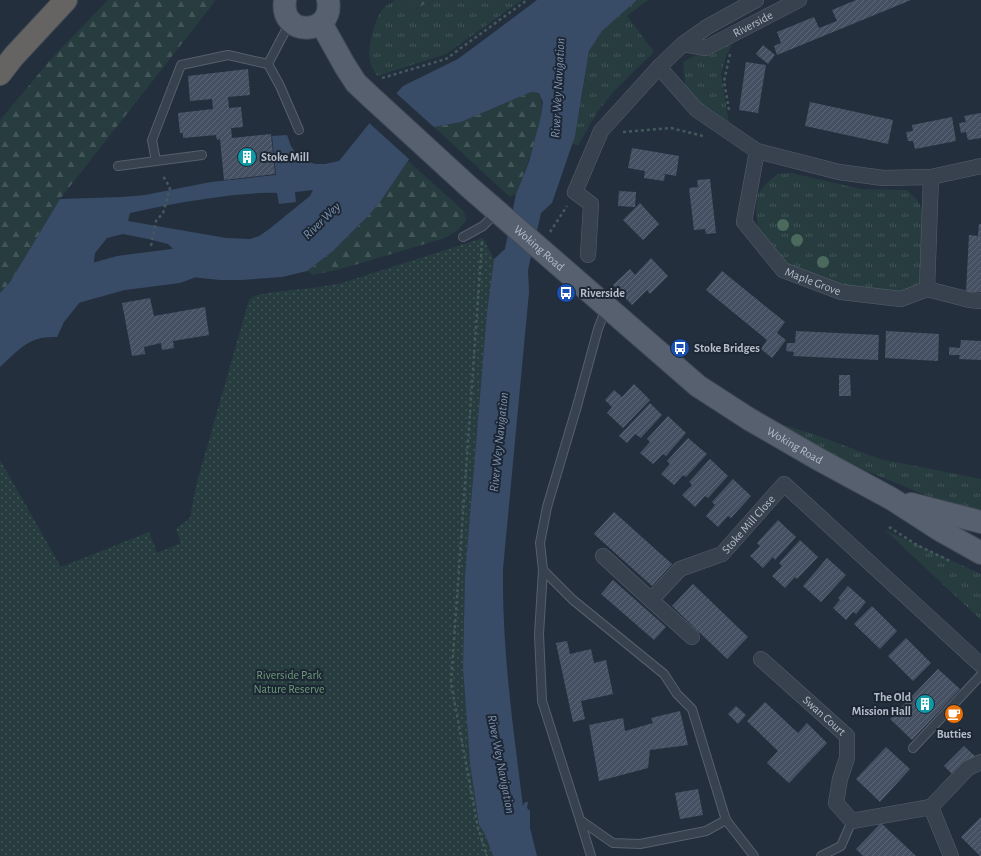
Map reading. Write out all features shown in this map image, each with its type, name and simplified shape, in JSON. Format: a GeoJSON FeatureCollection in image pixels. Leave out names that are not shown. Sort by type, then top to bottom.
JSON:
{"type":"FeatureCollection","features":[{"type":"Feature","properties":{"kind":"highway"},"geometry":{"type":"LineString","coordinates":[[0,74],[14,56],[66,0]]}},
{"type":"Feature","properties":{"kind":"main road"},"geometry":{"type":"LineString","coordinates":[[283,8],[296,26],[309,28],[321,23],[328,11],[328,0]]}},
{"type":"Feature","properties":{"kind":"main road","name":"Woking Road"},"geometry":{"type":"LineString","coordinates":[[321,23],[356,83],[374,89],[495,218],[545,243],[606,306],[698,386],[749,419],[892,499],[940,530],[981,553]]}},
{"type":"Feature","properties":{"kind":"main road","name":"Woking Road"},"geometry":{"type":"LineString","coordinates":[[892,499],[981,522]]}},
{"type":"Feature","properties":{"kind":"street","name":"Riverside"},"geometry":{"type":"LineString","coordinates":[[576,192],[601,131],[659,67],[683,44],[707,27],[756,0]]}},
{"type":"Feature","properties":{"kind":"street","name":"Riverside"},"geometry":{"type":"LineString","coordinates":[[683,44],[706,48],[799,0]]}},
{"type":"Feature","properties":{"kind":"street"},"geometry":{"type":"LineString","coordinates":[[659,67],[697,110],[757,151],[839,172],[883,178],[931,177],[981,166]]}},
{"type":"Feature","properties":{"kind":"street","name":"Maple Grove"},"geometry":{"type":"LineString","coordinates":[[757,151],[744,222],[784,270],[841,292],[901,298],[927,289]]}},
{"type":"Feature","properties":{"kind":"street"},"geometry":{"type":"LineString","coordinates":[[931,177],[927,289],[970,300],[981,301]]}},
{"type":"Feature","properties":{"kind":"street"},"geometry":{"type":"LineString","coordinates":[[576,192],[591,204],[588,255]]}},
{"type":"Feature","properties":{"kind":"street","name":"Stoke Mill Close"},"geometry":{"type":"LineString","coordinates":[[651,600],[680,570],[722,554],[784,484],[981,665]]}},
{"type":"Feature","properties":{"kind":"street"},"geometry":{"type":"LineString","coordinates":[[603,556],[692,637]]}},
{"type":"Feature","properties":{"kind":"street","name":"Swan Court"},"geometry":{"type":"LineString","coordinates":[[761,659],[848,736],[847,758],[840,779],[836,803],[852,821]]}},
{"type":"Feature","properties":{"kind":"street"},"geometry":{"type":"LineString","coordinates":[[852,821],[932,807],[968,768],[981,762]]}},
{"type":"Feature","properties":{"kind":"street"},"geometry":{"type":"LineString","coordinates":[[932,807],[951,856]]}},
{"type":"Feature","properties":{"kind":"lane"},"geometry":{"type":"LineString","coordinates":[[283,8],[268,64],[280,86],[299,130]]}},
{"type":"Feature","properties":{"kind":"lane"},"geometry":{"type":"LineString","coordinates":[[156,161],[152,140],[181,64],[228,55],[268,64]]}},
{"type":"Feature","properties":{"kind":"lane"},"geometry":{"type":"LineString","coordinates":[[118,166],[202,155]]}},
{"type":"Feature","properties":{"kind":"lane"},"geometry":{"type":"LineString","coordinates":[[463,237],[495,218]]}},
{"type":"Feature","properties":{"kind":"lane"},"geometry":{"type":"LineString","coordinates":[[591,856],[542,701],[539,634],[544,570],[540,543],[547,507],[606,306]]}},
{"type":"Feature","properties":{"kind":"lane"},"geometry":{"type":"LineString","coordinates":[[544,570],[573,600],[664,674],[677,694],[692,709],[726,820],[754,856]]}},
{"type":"Feature","properties":{"kind":"lane"},"geometry":{"type":"LineString","coordinates":[[913,748],[981,675]]}},
{"type":"Feature","properties":{"kind":"lane"},"geometry":{"type":"LineString","coordinates":[[580,820],[613,843],[640,844],[706,831],[726,820]]}},
{"type":"Feature","properties":{"kind":"lane"},"geometry":{"type":"LineString","coordinates":[[821,856],[841,846],[852,821]]}},
{"type":"Feature","properties":{"kind":"path"},"geometry":{"type":"LineString","coordinates":[[374,89],[446,59],[527,0]]}},
{"type":"Feature","properties":{"kind":"path"},"geometry":{"type":"LineString","coordinates":[[742,141],[728,108],[724,81],[730,53],[743,29]]}},
{"type":"Feature","properties":{"kind":"path"},"geometry":{"type":"LineString","coordinates":[[601,131],[615,133],[671,128],[710,139]]}},
{"type":"Feature","properties":{"kind":"path"},"geometry":{"type":"LineString","coordinates":[[151,246],[156,221],[163,213],[170,188]]}},
{"type":"Feature","properties":{"kind":"path"},"geometry":{"type":"LineString","coordinates":[[545,243],[576,192]]}},
{"type":"Feature","properties":{"kind":"path"},"geometry":{"type":"LineString","coordinates":[[487,856],[478,828],[451,683],[495,218]]}},
{"type":"Feature","properties":{"kind":"green space"},"geometry":{"type":"Polygon","coordinates":[[[108,0],[216,0],[60,199],[10,282],[0,293],[0,120],[52,58],[108,0]]]}},
{"type":"Feature","properties":{"kind":"green space"},"geometry":{"type":"Polygon","coordinates":[[[395,0],[407,0],[413,10],[433,0],[522,0],[446,54],[377,76],[371,66],[369,52],[370,44],[379,15],[386,6],[395,0]]]}},
{"type":"Feature","properties":{"kind":"green space"},"geometry":{"type":"Polygon","coordinates":[[[407,0],[433,0],[413,10],[407,0]]]}},
{"type":"Feature","properties":{"kind":"green space"},"geometry":{"type":"Polygon","coordinates":[[[637,0],[648,0],[627,16],[654,52],[615,90],[598,111],[578,145],[572,144],[582,98],[589,51],[602,31],[637,0]]]}},
{"type":"Feature","properties":{"kind":"green space"},"geometry":{"type":"Polygon","coordinates":[[[733,43],[726,56],[721,75],[729,123],[693,98],[685,83],[683,62],[692,57],[733,43]]]}},
{"type":"Feature","properties":{"kind":"green space"},"geometry":{"type":"Polygon","coordinates":[[[531,92],[539,93],[541,101],[539,127],[530,158],[516,194],[510,197],[434,127],[461,122],[531,92]]]}},
{"type":"Feature","properties":{"kind":"green space"},"geometry":{"type":"Polygon","coordinates":[[[408,161],[464,211],[466,221],[458,230],[445,238],[341,269],[313,275],[307,271],[337,248],[364,220],[384,196],[408,161]]]}},
{"type":"Feature","properties":{"kind":"green space"},"geometry":{"type":"Polygon","coordinates":[[[791,173],[861,189],[907,190],[917,200],[925,214],[923,274],[917,286],[905,291],[891,293],[850,290],[787,267],[773,251],[758,227],[756,211],[757,195],[766,184],[777,174],[791,173]]]}},
{"type":"Feature","properties":{"kind":"green space","name":"Riverside Park Nature Reserve"},"geometry":{"type":"Polygon","coordinates":[[[483,238],[494,259],[487,312],[465,575],[463,668],[470,763],[479,825],[493,856],[0,856],[0,460],[61,567],[149,532],[157,553],[181,543],[176,529],[190,518],[196,486],[249,300],[254,296],[267,293],[342,283],[483,238]]]}},
{"type":"Feature","properties":{"kind":"green space"},"geometry":{"type":"Polygon","coordinates":[[[777,423],[819,436],[880,459],[981,479],[981,512],[930,497],[845,462],[777,423]]]}},
{"type":"Feature","properties":{"kind":"green space"},"geometry":{"type":"Polygon","coordinates":[[[885,530],[981,574],[981,620],[885,530]]]}},
{"type":"Feature","properties":{"kind":"water","name":"River Wey Navigation"},"geometry":{"type":"Polygon","coordinates":[[[537,0],[637,0],[602,31],[589,51],[575,136],[552,203],[541,213],[528,270],[529,292],[503,569],[503,599],[506,658],[523,806],[525,802],[528,802],[527,808],[530,811],[530,828],[537,856],[493,856],[479,825],[470,763],[463,668],[465,575],[487,312],[494,259],[505,249],[516,194],[529,162],[541,116],[543,102],[539,93],[531,92],[461,122],[434,127],[369,215],[333,251],[307,271],[282,277],[241,280],[220,280],[173,275],[152,277],[148,260],[179,254],[168,244],[148,239],[123,234],[107,238],[95,253],[93,268],[100,269],[131,262],[132,270],[125,271],[127,279],[92,287],[64,322],[57,337],[41,338],[30,342],[0,367],[0,293],[10,282],[60,199],[145,195],[211,182],[276,175],[272,136],[287,135],[291,146],[297,155],[303,160],[315,164],[325,164],[339,161],[372,120],[403,86],[458,59],[537,0]],[[313,190],[295,192],[296,202],[279,204],[277,193],[208,198],[130,213],[128,221],[226,238],[250,239],[259,236],[268,230],[310,196],[313,190]]]}},
{"type":"Feature","properties":{"kind":"pier"},"geometry":{"type":"Polygon","coordinates":[[[395,92],[436,129],[410,160],[368,122],[395,92]]]}},
{"type":"Feature","properties":{"kind":"building"},"geometry":{"type":"Polygon","coordinates":[[[856,0],[911,0],[777,55],[774,46],[781,43],[777,32],[814,17],[819,28],[837,21],[832,10],[856,0]]]}},
{"type":"Feature","properties":{"kind":"building"},"geometry":{"type":"Polygon","coordinates":[[[763,45],[775,55],[768,64],[756,54],[763,45]]]}},
{"type":"Feature","properties":{"kind":"building"},"geometry":{"type":"Polygon","coordinates":[[[746,62],[766,65],[758,113],[739,110],[746,62]]]}},
{"type":"Feature","properties":{"kind":"building"},"geometry":{"type":"Polygon","coordinates":[[[248,69],[250,95],[228,97],[229,108],[241,107],[243,127],[231,128],[232,138],[271,134],[275,174],[224,180],[220,139],[217,140],[216,135],[183,138],[183,133],[180,133],[178,113],[213,109],[212,99],[190,101],[188,76],[248,69]]]}},
{"type":"Feature","properties":{"kind":"building"},"geometry":{"type":"Polygon","coordinates":[[[810,102],[893,120],[888,144],[805,126],[810,102]]]}},
{"type":"Feature","properties":{"kind":"building"},"geometry":{"type":"Polygon","coordinates":[[[981,113],[981,138],[968,140],[966,132],[961,133],[959,123],[966,122],[964,116],[981,113]]]}},
{"type":"Feature","properties":{"kind":"building"},"geometry":{"type":"Polygon","coordinates":[[[952,117],[956,141],[915,149],[913,141],[908,141],[906,132],[913,131],[912,125],[952,117]]]}},
{"type":"Feature","properties":{"kind":"building"},"geometry":{"type":"Polygon","coordinates":[[[632,148],[679,156],[676,176],[665,174],[664,181],[644,178],[645,171],[628,168],[632,148]]]}},
{"type":"Feature","properties":{"kind":"building"},"geometry":{"type":"Polygon","coordinates":[[[710,179],[716,233],[706,234],[705,229],[694,230],[689,188],[698,187],[697,180],[710,179]]]}},
{"type":"Feature","properties":{"kind":"building"},"geometry":{"type":"Polygon","coordinates":[[[619,191],[636,192],[635,207],[618,206],[619,191]]]}},
{"type":"Feature","properties":{"kind":"building"},"geometry":{"type":"Polygon","coordinates":[[[640,203],[659,224],[643,240],[623,220],[640,203]]]}},
{"type":"Feature","properties":{"kind":"building"},"geometry":{"type":"Polygon","coordinates":[[[979,224],[981,224],[981,292],[966,292],[969,235],[978,236],[979,224]]]}},
{"type":"Feature","properties":{"kind":"building"},"geometry":{"type":"Polygon","coordinates":[[[651,258],[668,276],[650,294],[647,290],[632,305],[613,285],[630,269],[635,275],[651,258]]]}},
{"type":"Feature","properties":{"kind":"building"},"geometry":{"type":"Polygon","coordinates":[[[722,271],[785,322],[777,333],[786,340],[772,358],[761,349],[767,340],[706,290],[722,271]]]}},
{"type":"Feature","properties":{"kind":"building"},"geometry":{"type":"Polygon","coordinates":[[[150,298],[154,316],[205,307],[209,335],[173,341],[174,348],[162,350],[161,343],[144,347],[145,354],[132,356],[122,303],[150,298]]]}},
{"type":"Feature","properties":{"kind":"building"},"geometry":{"type":"Polygon","coordinates":[[[796,331],[879,335],[878,360],[793,356],[794,352],[786,351],[787,343],[795,343],[796,331]]]}},
{"type":"Feature","properties":{"kind":"building"},"geometry":{"type":"Polygon","coordinates":[[[886,331],[939,334],[938,361],[885,358],[886,331]]]}},
{"type":"Feature","properties":{"kind":"building"},"geometry":{"type":"Polygon","coordinates":[[[961,340],[981,341],[981,360],[959,359],[960,355],[949,355],[949,347],[960,348],[961,340]]]}},
{"type":"Feature","properties":{"kind":"building"},"geometry":{"type":"Polygon","coordinates":[[[839,375],[850,375],[851,396],[839,396],[839,375]]]}},
{"type":"Feature","properties":{"kind":"building"},"geometry":{"type":"Polygon","coordinates":[[[634,384],[650,400],[623,428],[607,413],[612,407],[605,400],[614,390],[622,397],[634,384]]]}},
{"type":"Feature","properties":{"kind":"building"},"geometry":{"type":"Polygon","coordinates":[[[650,403],[662,415],[641,438],[635,434],[627,443],[619,436],[650,403]]]}},
{"type":"Feature","properties":{"kind":"building"},"geometry":{"type":"Polygon","coordinates":[[[668,416],[686,433],[666,456],[663,454],[653,464],[640,453],[650,442],[647,439],[668,416]]]}},
{"type":"Feature","properties":{"kind":"building"},"geometry":{"type":"Polygon","coordinates":[[[688,438],[707,454],[686,477],[683,475],[674,485],[661,474],[670,464],[667,461],[688,438]]]}},
{"type":"Feature","properties":{"kind":"building"},"geometry":{"type":"Polygon","coordinates":[[[710,459],[728,476],[708,498],[705,496],[695,507],[682,495],[692,485],[689,482],[710,459]]]}},
{"type":"Feature","properties":{"kind":"building"},"geometry":{"type":"Polygon","coordinates":[[[733,479],[751,496],[731,518],[728,516],[718,527],[706,516],[715,505],[712,502],[733,479]]]}},
{"type":"Feature","properties":{"kind":"building"},"geometry":{"type":"Polygon","coordinates":[[[614,512],[672,564],[652,586],[594,534],[614,512]]]}},
{"type":"Feature","properties":{"kind":"building"},"geometry":{"type":"Polygon","coordinates":[[[778,520],[796,537],[775,560],[773,557],[763,568],[750,556],[760,546],[757,543],[778,520]]]}},
{"type":"Feature","properties":{"kind":"building"},"geometry":{"type":"Polygon","coordinates":[[[800,540],[818,557],[797,579],[795,577],[785,588],[772,576],[782,566],[779,563],[800,540]]]}},
{"type":"Feature","properties":{"kind":"building"},"geometry":{"type":"Polygon","coordinates":[[[827,558],[846,575],[821,602],[803,586],[827,558]]]}},
{"type":"Feature","properties":{"kind":"building"},"geometry":{"type":"Polygon","coordinates":[[[613,580],[666,627],[654,640],[601,594],[613,580]]]}},
{"type":"Feature","properties":{"kind":"building"},"geometry":{"type":"Polygon","coordinates":[[[693,584],[748,637],[727,659],[672,606],[693,584]]]}},
{"type":"Feature","properties":{"kind":"building"},"geometry":{"type":"Polygon","coordinates":[[[848,586],[866,602],[856,614],[853,612],[846,620],[833,608],[840,600],[838,598],[848,586]]]}},
{"type":"Feature","properties":{"kind":"building"},"geometry":{"type":"Polygon","coordinates":[[[872,606],[897,631],[880,649],[854,624],[872,606]]]}},
{"type":"Feature","properties":{"kind":"building"},"geometry":{"type":"Polygon","coordinates":[[[906,638],[931,663],[913,681],[888,656],[906,638]]]}},
{"type":"Feature","properties":{"kind":"building"},"geometry":{"type":"Polygon","coordinates":[[[567,641],[570,654],[591,649],[594,663],[606,660],[613,694],[581,701],[585,719],[573,722],[556,643],[567,641]]]}},
{"type":"Feature","properties":{"kind":"building","name":"The Old Mission Hall"},"geometry":{"type":"Polygon","coordinates":[[[938,669],[960,689],[912,740],[890,719],[938,669]]]}},
{"type":"Feature","properties":{"kind":"building"},"geometry":{"type":"Polygon","coordinates":[[[765,702],[798,733],[807,723],[827,743],[789,783],[767,763],[778,751],[747,721],[765,702]]]}},
{"type":"Feature","properties":{"kind":"building"},"geometry":{"type":"Polygon","coordinates":[[[736,706],[746,715],[738,724],[728,714],[736,706]]]}},
{"type":"Feature","properties":{"kind":"building"},"geometry":{"type":"Polygon","coordinates":[[[680,711],[688,745],[650,750],[648,768],[599,781],[589,725],[623,718],[625,731],[653,723],[651,718],[680,711]]]}},
{"type":"Feature","properties":{"kind":"building"},"geometry":{"type":"Polygon","coordinates":[[[964,746],[976,757],[961,765],[952,774],[944,766],[964,746]]]}},
{"type":"Feature","properties":{"kind":"building"},"geometry":{"type":"Polygon","coordinates":[[[886,747],[910,769],[880,802],[856,779],[886,747]]]}},
{"type":"Feature","properties":{"kind":"building"},"geometry":{"type":"Polygon","coordinates":[[[698,789],[703,815],[680,819],[675,793],[698,789]]]}},
{"type":"Feature","properties":{"kind":"building"},"geometry":{"type":"Polygon","coordinates":[[[981,817],[981,856],[980,856],[961,837],[981,817]]]}},
{"type":"Feature","properties":{"kind":"building"},"geometry":{"type":"Polygon","coordinates":[[[881,823],[916,856],[863,856],[856,849],[881,823]]]}},
{"type":"Feature","properties":{"kind":"waterway","name":"River Wey"},"geometry":{"type":"LineString","coordinates":[[0,337],[42,295],[121,273],[176,266],[197,258]]}},
{"type":"Feature","properties":{"kind":"place","name":"Stoke Mill"},"geometry":{"type":"Point","coordinates":[247,157]}},
{"type":"Feature","properties":{"kind":"place","name":"Riverside"},"geometry":{"type":"Point","coordinates":[566,293]}},
{"type":"Feature","properties":{"kind":"place","name":"Stoke Bridges"},"geometry":{"type":"Point","coordinates":[680,348]}},
{"type":"Feature","properties":{"kind":"place","name":"The Old Mission Hall"},"geometry":{"type":"Point","coordinates":[925,704]}},
{"type":"Feature","properties":{"kind":"place","name":"Butties"},"geometry":{"type":"Point","coordinates":[954,714]}}]}
